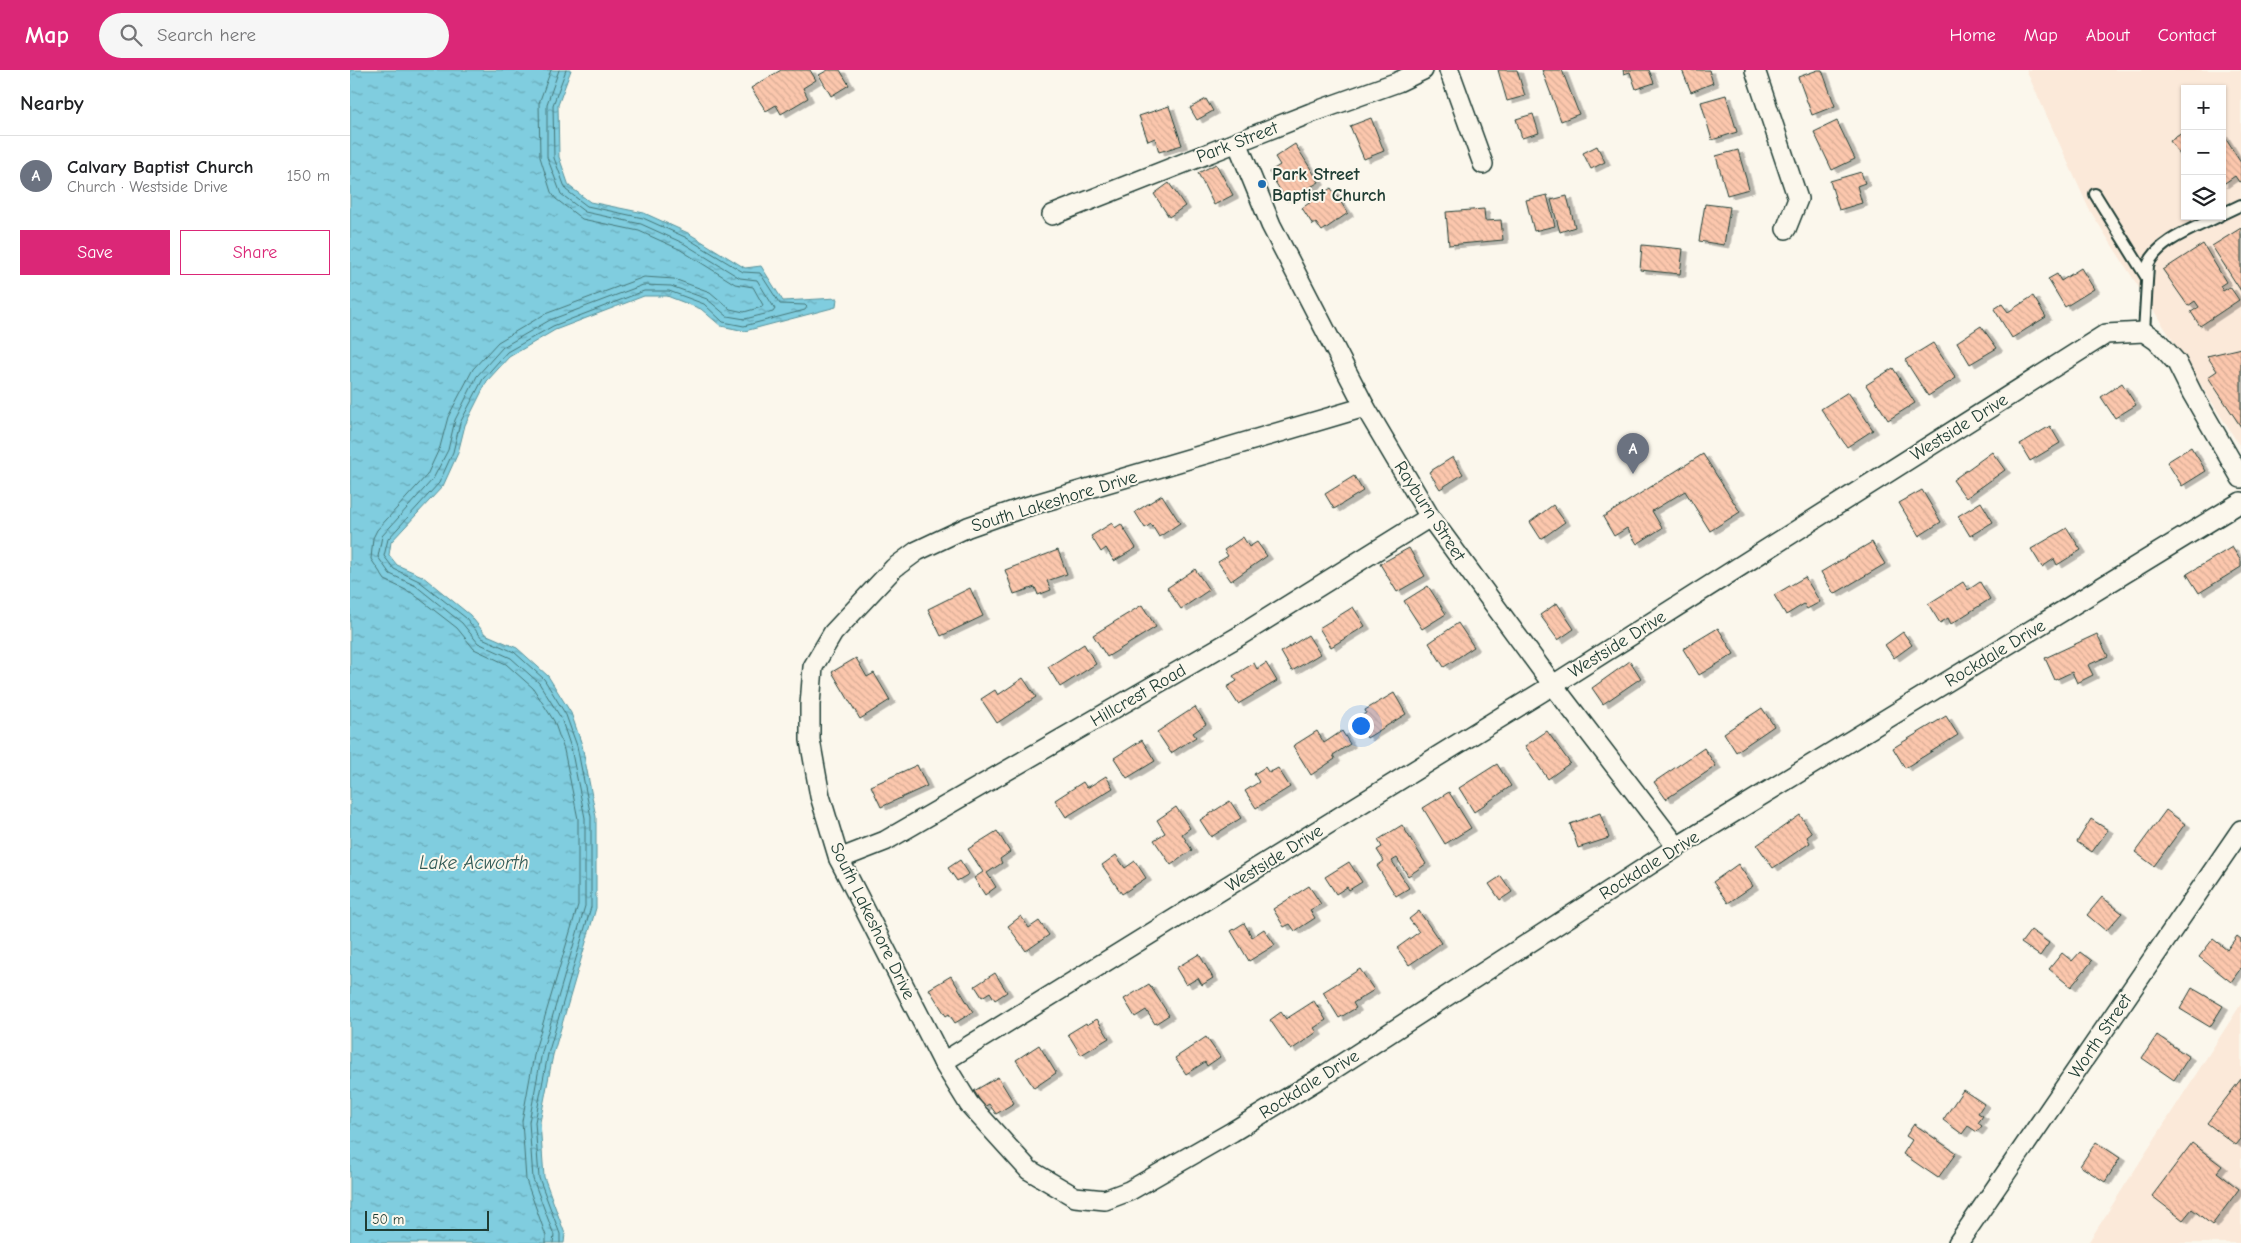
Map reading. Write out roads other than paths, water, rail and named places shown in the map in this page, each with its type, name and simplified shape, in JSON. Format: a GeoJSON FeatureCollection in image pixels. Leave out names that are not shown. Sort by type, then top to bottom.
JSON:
{"type":"FeatureCollection","features":[{"type":"Feature","properties":{"kind":"street","name":"Park Street"},"geometry":{"type":"LineString","coordinates":[[1052,215],[1237,142],[1398,82],[1423,70]]}},
{"type":"Feature","properties":{"kind":"street"},"geometry":{"type":"LineString","coordinates":[[1449,70],[1483,164]]}},
{"type":"Feature","properties":{"kind":"street"},"geometry":{"type":"LineString","coordinates":[[1755,70],[1798,199],[1786,228]]}},
{"type":"Feature","properties":{"kind":"street","name":"Rayburn Street"},"geometry":{"type":"LineString","coordinates":[[1237,142],[1271,224],[1365,407],[1430,517],[1553,685],[1676,847]]}},
{"type":"Feature","properties":{"kind":"street"},"geometry":{"type":"LineString","coordinates":[[2144,332],[2157,341],[2177,364],[2241,478]]}},
{"type":"Feature","properties":{"kind":"street","name":"Westside Drive"},"geometry":{"type":"LineString","coordinates":[[943,1062],[1553,685],[2106,334],[2144,332]]}},
{"type":"Feature","properties":{"kind":"street","name":"South Lakeshore Drive"},"geometry":{"type":"LineString","coordinates":[[1054,1185],[1029,1170],[969,1104],[943,1062],[839,859],[820,796],[810,740],[813,667],[833,633],[894,568],[917,551],[968,527],[1022,508],[1365,407]]}},
{"type":"Feature","properties":{"kind":"street","name":"Rockdale Drive"},"geometry":{"type":"LineString","coordinates":[[1054,1185],[1075,1197],[1105,1200],[1129,1191],[1166,1171],[1317,1080],[1676,847],[2241,502]]}},
{"type":"Feature","properties":{"kind":"street","name":"Hillcrest Road"},"geometry":{"type":"LineString","coordinates":[[839,859],[886,841],[1236,638],[1430,517]]}},
{"type":"Feature","properties":{"kind":"street","name":"Worth Street"},"geometry":{"type":"LineString","coordinates":[[1958,1243],[2241,830]]}},
{"type":"Feature","properties":{"kind":"lane"},"geometry":{"type":"LineString","coordinates":[[2095,194],[2148,278]]}},
{"type":"Feature","properties":{"kind":"lane"},"geometry":{"type":"LineString","coordinates":[[2226,212],[2241,205]]}},
{"type":"Feature","properties":{"kind":"lane"},"geometry":{"type":"LineString","coordinates":[[2144,332],[2148,265],[2152,255],[2169,242],[2210,220]]}},
{"type":"Feature","properties":{"kind":"water","name":"Lake Acworth"},"geometry":{"type":"Polygon","coordinates":[[[350,70],[571,70],[558,105],[559,157],[569,186],[590,202],[644,213],[688,233],[745,268],[761,266],[783,301],[837,298],[836,307],[745,331],[721,326],[701,309],[667,296],[644,296],[555,330],[509,357],[487,381],[465,425],[458,453],[443,486],[391,542],[389,555],[397,565],[422,576],[470,615],[485,634],[517,648],[548,676],[571,713],[582,745],[596,817],[596,908],[553,1055],[540,1122],[544,1177],[565,1234],[564,1243],[350,1243],[350,70]]]}},
{"type":"Feature","properties":{"kind":"place","name":"Park Street Baptist Church"},"geometry":{"type":"Point","coordinates":[1262,184]}},
{"type":"Feature","properties":{"kind":"place","name":"Calvary Baptist Church"},"geometry":{"type":"Point","coordinates":[1633,474]}}]}
